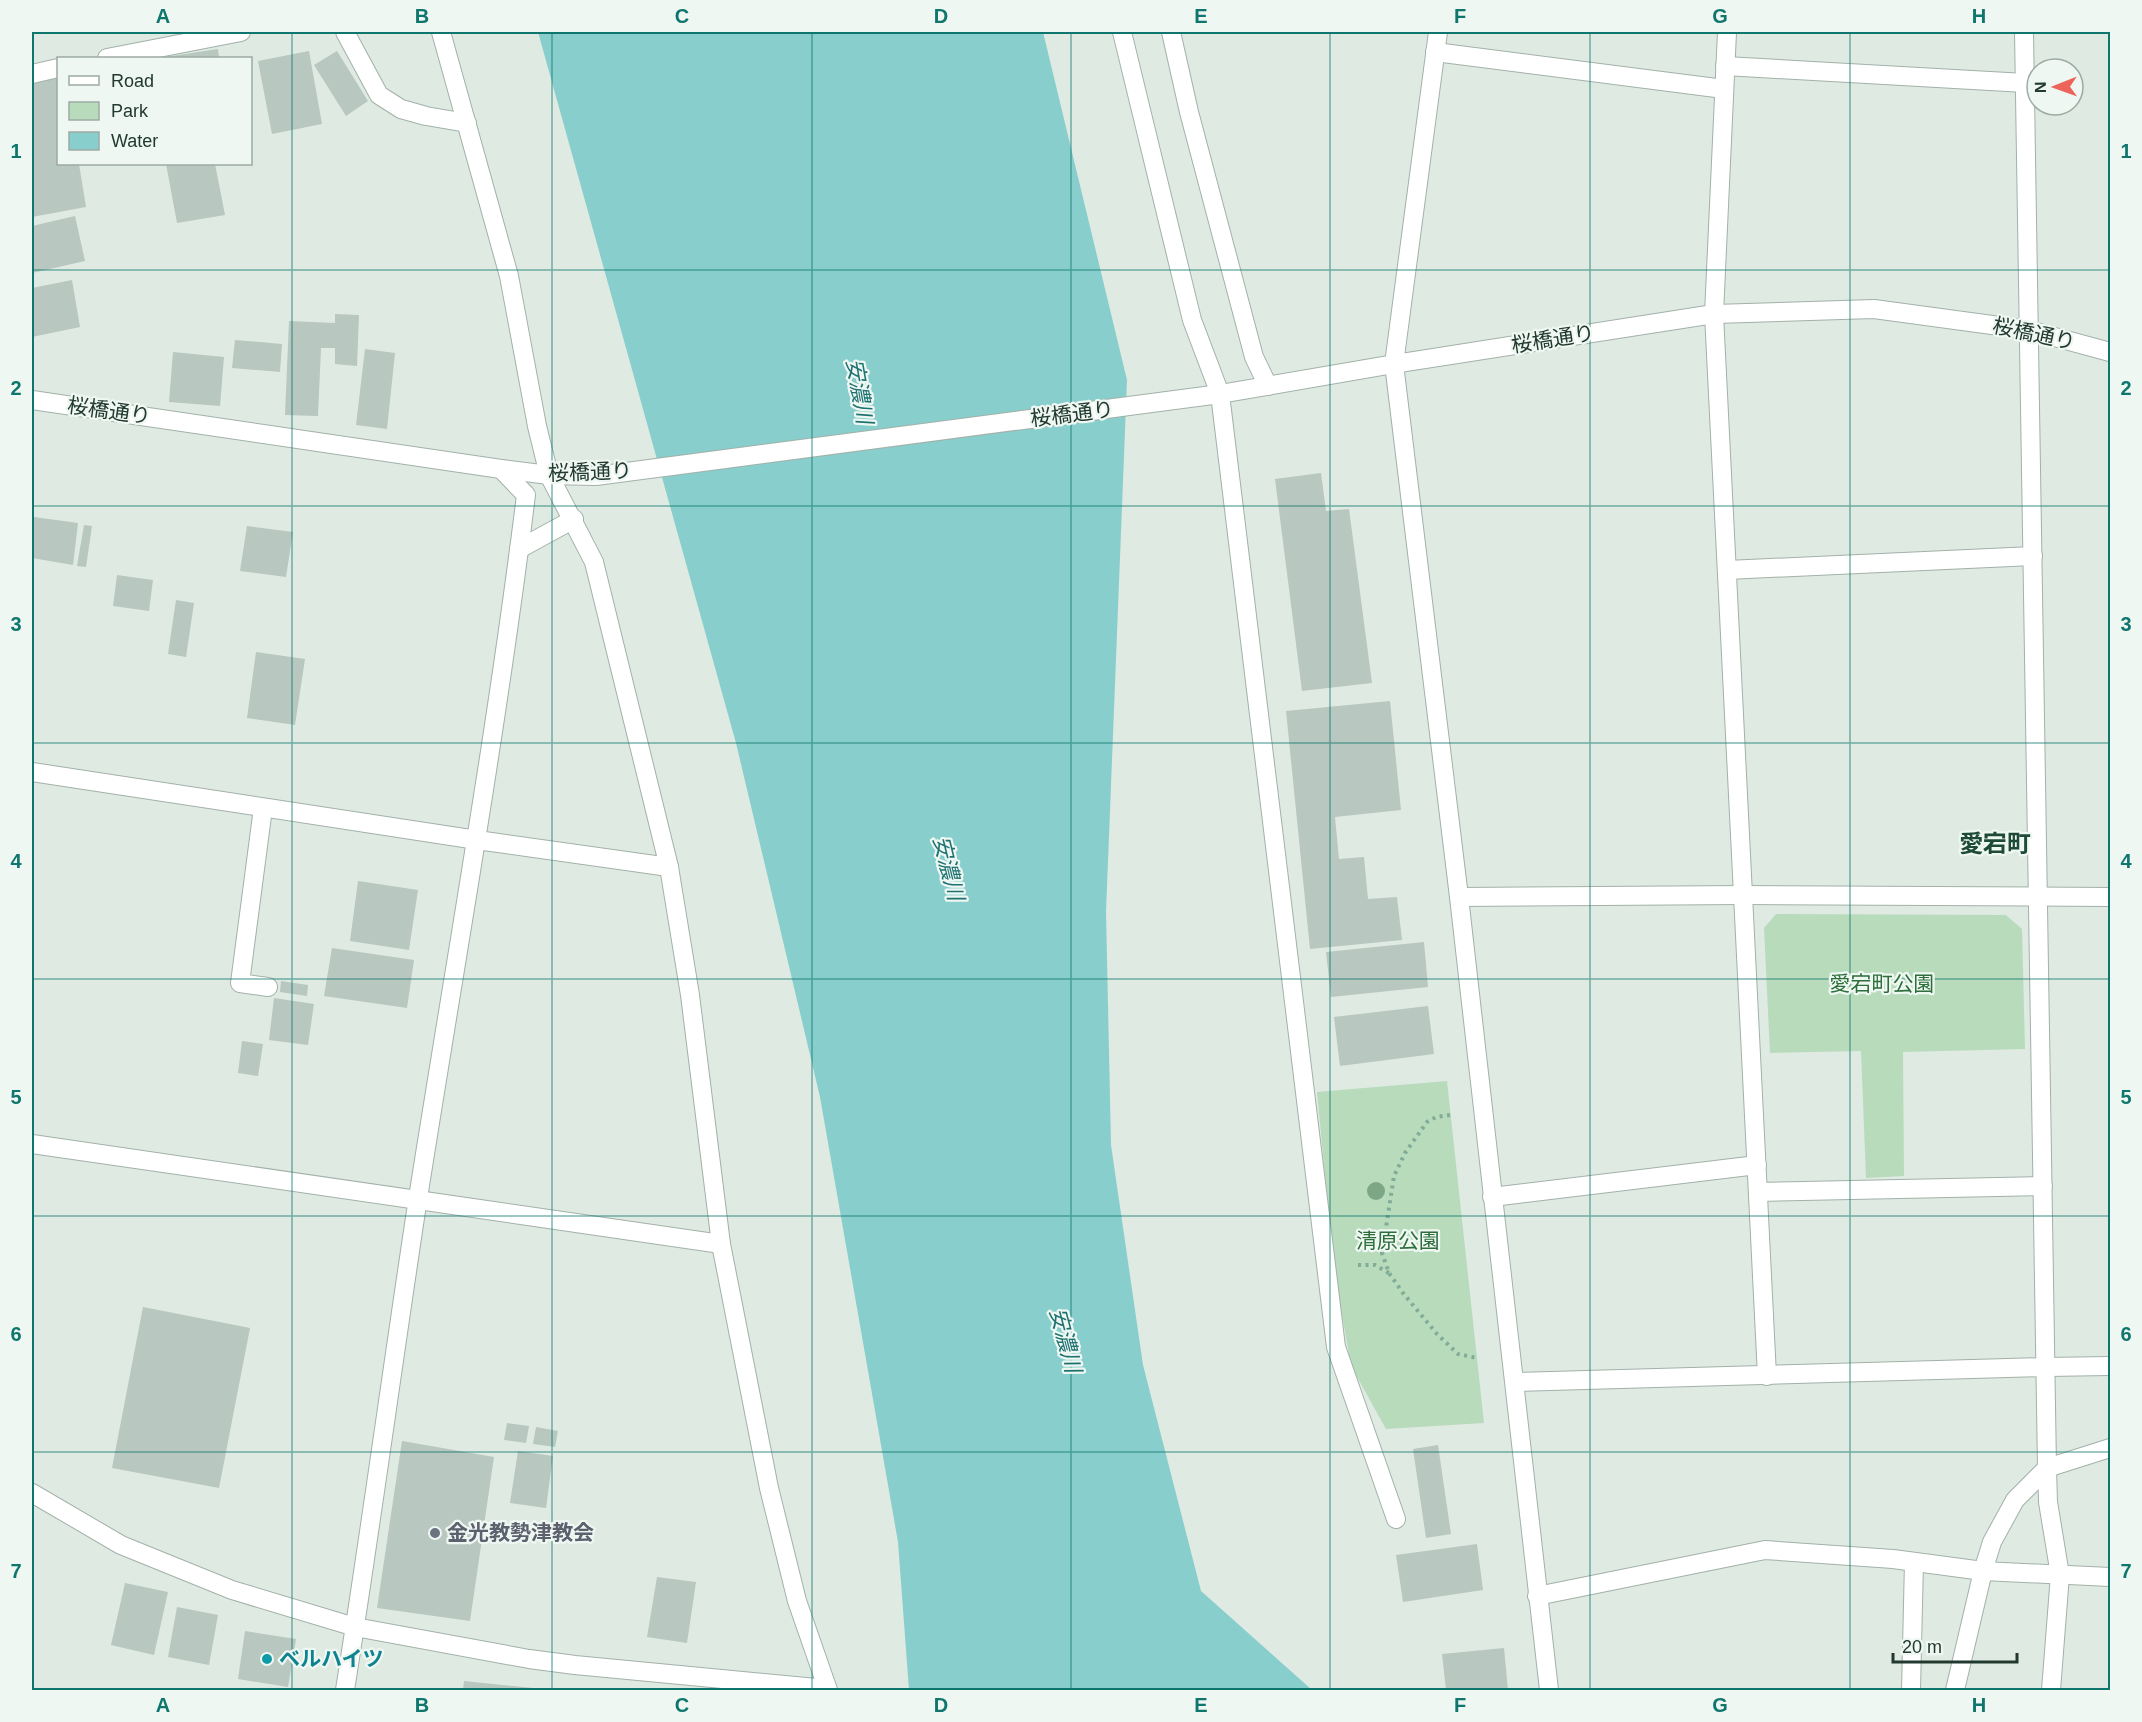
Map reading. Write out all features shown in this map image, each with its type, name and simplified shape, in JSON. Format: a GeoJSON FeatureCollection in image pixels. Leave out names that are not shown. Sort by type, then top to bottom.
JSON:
{"type":"FeatureCollection","features":[{"type":"Feature","properties":{"kind":"street"},"geometry":{"type":"LineString","coordinates":[[112,57],[241,32]]}},
{"type":"Feature","properties":{"kind":"street"},"geometry":{"type":"LineString","coordinates":[[345,32],[379,95],[400,109],[467,123]]}},
{"type":"Feature","properties":{"kind":"street"},"geometry":{"type":"LineString","coordinates":[[32,1493],[121,1545],[232,1590],[355,1627],[575,1665],[828,1690],[797,1601],[769,1488],[721,1244],[690,995],[669,867],[594,562],[574,519],[549,476],[537,426],[509,276],[441,32]]}},
{"type":"Feature","properties":{"kind":"street"},"geometry":{"type":"LineString","coordinates":[[1122,32],[1192,320],[1220,394],[1336,1347],[1396,1519]]}},
{"type":"Feature","properties":{"kind":"street"},"geometry":{"type":"LineString","coordinates":[[1171,32],[1189,112],[1254,357],[1268,386]]}},
{"type":"Feature","properties":{"kind":"street"},"geometry":{"type":"LineString","coordinates":[[1438,32],[1394,364],[1459,897],[1549,1690]]}},
{"type":"Feature","properties":{"kind":"street"},"geometry":{"type":"LineString","coordinates":[[1727,32],[1714,314],[1767,1376]]}},
{"type":"Feature","properties":{"kind":"street"},"geometry":{"type":"LineString","coordinates":[[1725,66],[2025,82],[2024,32]]}},
{"type":"Feature","properties":{"kind":"street"},"geometry":{"type":"LineString","coordinates":[[1435,52],[1724,89]]}},
{"type":"Feature","properties":{"kind":"street"},"geometry":{"type":"LineString","coordinates":[[32,74],[57,68]]}},
{"type":"Feature","properties":{"kind":"street"},"geometry":{"type":"LineString","coordinates":[[2026,117],[2048,1503],[2060,1575],[2051,1690]]}},
{"type":"Feature","properties":{"kind":"street","name":"桜橋通り"},"geometry":{"type":"LineString","coordinates":[[32,400],[501,470],[549,476],[596,476],[1220,394],[1714,314],[1874,309],[2029,330],[2110,352]]}},
{"type":"Feature","properties":{"kind":"street"},"geometry":{"type":"LineString","coordinates":[[345,1690],[418,1199],[477,840],[526,495],[501,470]]}},
{"type":"Feature","properties":{"kind":"street"},"geometry":{"type":"LineString","coordinates":[[519,549],[574,519]]}},
{"type":"Feature","properties":{"kind":"street"},"geometry":{"type":"LineString","coordinates":[[1727,570],[2033,556]]}},
{"type":"Feature","properties":{"kind":"street"},"geometry":{"type":"LineString","coordinates":[[32,772],[669,867]]}},
{"type":"Feature","properties":{"kind":"street"},"geometry":{"type":"LineString","coordinates":[[263,808],[240,983],[268,987]]}},
{"type":"Feature","properties":{"kind":"street"},"geometry":{"type":"LineString","coordinates":[[1459,897],[1744,895],[2110,897]]}},
{"type":"Feature","properties":{"kind":"street"},"geometry":{"type":"LineString","coordinates":[[32,1144],[721,1244]]}},
{"type":"Feature","properties":{"kind":"street"},"geometry":{"type":"LineString","coordinates":[[1492,1197],[1756,1165]]}},
{"type":"Feature","properties":{"kind":"street"},"geometry":{"type":"LineString","coordinates":[[1758,1192],[2043,1186]]}},
{"type":"Feature","properties":{"kind":"street"},"geometry":{"type":"LineString","coordinates":[[1515,1382],[2110,1366]]}},
{"type":"Feature","properties":{"kind":"street"},"geometry":{"type":"LineString","coordinates":[[1955,1690],[1992,1542],[2015,1500],[2048,1468],[2110,1448]]}},
{"type":"Feature","properties":{"kind":"street"},"geometry":{"type":"LineString","coordinates":[[1537,1596],[1765,1550],[1914,1562],[1983,1571],[2110,1577]]}},
{"type":"Feature","properties":{"kind":"street"},"geometry":{"type":"LineString","coordinates":[[1911,1690],[1914,1562]]}},
{"type":"Feature","properties":{"kind":"path"},"geometry":{"type":"LineString","coordinates":[[1450,1114],[1427,1122],[1405,1153],[1394,1176],[1382,1253],[1389,1273],[1437,1334],[1458,1354],[1477,1358]]}},
{"type":"Feature","properties":{"kind":"path"},"geometry":{"type":"LineString","coordinates":[[1326,1271],[1367,1264],[1375,1265],[1389,1273]]}},
{"type":"Feature","properties":{"kind":"green space","name":"愛宕町公園"},"geometry":{"type":"Polygon","coordinates":[[[1776,914],[2006,915],[2022,929],[2025,1049],[1903,1052],[1904,1176],[1866,1178],[1861,1051],[1770,1053],[1764,928],[1776,914]]]}},
{"type":"Feature","properties":{"kind":"green space","name":"清原公園"},"geometry":{"type":"Polygon","coordinates":[[[1447,1081],[1484,1423],[1386,1429],[1351,1366],[1334,1268],[1317,1092],[1447,1081]]]}},
{"type":"Feature","properties":{"kind":"water","name":"安濃川"},"geometry":{"type":"Polygon","coordinates":[[[538,32],[1043,32],[1127,380],[1106,912],[1111,1145],[1143,1365],[1201,1591],[1312,1690],[909,1690],[898,1542],[820,1097],[736,743],[538,32]]]}},
{"type":"Feature","properties":{"kind":"building"},"geometry":{"type":"Polygon","coordinates":[[[218,49],[219,57],[165,57],[218,49]]]}},
{"type":"Feature","properties":{"kind":"building"},"geometry":{"type":"Polygon","coordinates":[[[309,51],[322,124],[272,134],[258,61],[309,51]]]}},
{"type":"Feature","properties":{"kind":"building"},"geometry":{"type":"Polygon","coordinates":[[[337,51],[368,101],[346,116],[314,65],[337,51]]]}},
{"type":"Feature","properties":{"kind":"building"},"geometry":{"type":"Polygon","coordinates":[[[57,78],[57,165],[79,165],[86,207],[32,217],[32,83],[57,78]]]}},
{"type":"Feature","properties":{"kind":"building"},"geometry":{"type":"Polygon","coordinates":[[[166,165],[215,165],[225,215],[177,223],[166,165]]]}},
{"type":"Feature","properties":{"kind":"building"},"geometry":{"type":"Polygon","coordinates":[[[75,216],[85,261],[32,273],[32,226],[75,216]]]}},
{"type":"Feature","properties":{"kind":"building"},"geometry":{"type":"Polygon","coordinates":[[[72,280],[80,327],[32,337],[32,288],[72,280]]]}},
{"type":"Feature","properties":{"kind":"building"},"geometry":{"type":"Polygon","coordinates":[[[335,314],[359,315],[357,366],[335,364],[335,348],[321,348],[318,416],[285,415],[289,321],[335,323],[335,314]]]}},
{"type":"Feature","properties":{"kind":"building"},"geometry":{"type":"Polygon","coordinates":[[[235,340],[282,344],[280,372],[232,368],[235,340]]]}},
{"type":"Feature","properties":{"kind":"building"},"geometry":{"type":"Polygon","coordinates":[[[365,349],[395,353],[387,429],[356,425],[365,349]]]}},
{"type":"Feature","properties":{"kind":"building"},"geometry":{"type":"Polygon","coordinates":[[[173,352],[224,357],[220,406],[169,402],[173,352]]]}},
{"type":"Feature","properties":{"kind":"building"},"geometry":{"type":"Polygon","coordinates":[[[1321,473],[1326,511],[1349,509],[1372,683],[1302,691],[1275,479],[1321,473]]]}},
{"type":"Feature","properties":{"kind":"building"},"geometry":{"type":"Polygon","coordinates":[[[34,517],[78,523],[73,565],[32,558],[34,517]]]}},
{"type":"Feature","properties":{"kind":"building"},"geometry":{"type":"Polygon","coordinates":[[[84,525],[92,526],[86,567],[77,566],[84,525]]]}},
{"type":"Feature","properties":{"kind":"building"},"geometry":{"type":"Polygon","coordinates":[[[247,526],[293,532],[286,577],[240,571],[247,526]]]}},
{"type":"Feature","properties":{"kind":"building"},"geometry":{"type":"Polygon","coordinates":[[[117,575],[153,580],[149,611],[113,606],[117,575]]]}},
{"type":"Feature","properties":{"kind":"building"},"geometry":{"type":"Polygon","coordinates":[[[176,600],[194,603],[186,657],[168,654],[176,600]]]}},
{"type":"Feature","properties":{"kind":"building"},"geometry":{"type":"Polygon","coordinates":[[[256,652],[305,659],[295,725],[247,718],[256,652]]]}},
{"type":"Feature","properties":{"kind":"building"},"geometry":{"type":"Polygon","coordinates":[[[1390,701],[1401,810],[1335,817],[1339,859],[1364,857],[1368,899],[1397,897],[1402,940],[1310,949],[1286,711],[1390,701]]]}},
{"type":"Feature","properties":{"kind":"building"},"geometry":{"type":"Polygon","coordinates":[[[358,881],[418,890],[409,950],[350,941],[358,881]]]}},
{"type":"Feature","properties":{"kind":"building"},"geometry":{"type":"Polygon","coordinates":[[[1424,942],[1428,987],[1331,997],[1326,952],[1424,942]]]}},
{"type":"Feature","properties":{"kind":"building"},"geometry":{"type":"Polygon","coordinates":[[[332,948],[414,960],[407,1008],[324,996],[332,948]]]}},
{"type":"Feature","properties":{"kind":"building"},"geometry":{"type":"Polygon","coordinates":[[[281,981],[308,985],[307,996],[280,992],[281,981]]]}},
{"type":"Feature","properties":{"kind":"building"},"geometry":{"type":"Polygon","coordinates":[[[274,998],[314,1004],[308,1045],[269,1040],[274,998]]]}},
{"type":"Feature","properties":{"kind":"building"},"geometry":{"type":"Polygon","coordinates":[[[1428,1006],[1434,1054],[1340,1066],[1334,1017],[1428,1006]]]}},
{"type":"Feature","properties":{"kind":"building"},"geometry":{"type":"Polygon","coordinates":[[[242,1041],[263,1044],[258,1076],[238,1073],[242,1041]]]}},
{"type":"Feature","properties":{"kind":"building"},"geometry":{"type":"Polygon","coordinates":[[[143,1307],[250,1328],[219,1488],[112,1468],[143,1307]]]}},
{"type":"Feature","properties":{"kind":"building"},"geometry":{"type":"Polygon","coordinates":[[[507,1423],[529,1426],[526,1443],[504,1440],[507,1423]]]}},
{"type":"Feature","properties":{"kind":"building"},"geometry":{"type":"Polygon","coordinates":[[[536,1427],[558,1431],[555,1447],[533,1444],[536,1427]]]}},
{"type":"Feature","properties":{"kind":"building","name":"金光教勢津教会"},"geometry":{"type":"Polygon","coordinates":[[[402,1441],[494,1457],[470,1621],[377,1608],[402,1441]]]}},
{"type":"Feature","properties":{"kind":"building"},"geometry":{"type":"Polygon","coordinates":[[[1438,1445],[1451,1534],[1426,1538],[1413,1449],[1438,1445]]]}},
{"type":"Feature","properties":{"kind":"building"},"geometry":{"type":"Polygon","coordinates":[[[518,1451],[553,1456],[546,1508],[510,1503],[518,1451]]]}},
{"type":"Feature","properties":{"kind":"building"},"geometry":{"type":"Polygon","coordinates":[[[1477,1544],[1483,1590],[1403,1602],[1396,1555],[1477,1544]]]}},
{"type":"Feature","properties":{"kind":"building"},"geometry":{"type":"Polygon","coordinates":[[[657,1577],[696,1582],[687,1643],[647,1637],[657,1577]]]}},
{"type":"Feature","properties":{"kind":"building"},"geometry":{"type":"Polygon","coordinates":[[[125,1583],[168,1592],[154,1655],[111,1645],[125,1583]]]}},
{"type":"Feature","properties":{"kind":"building"},"geometry":{"type":"Polygon","coordinates":[[[177,1607],[218,1615],[209,1665],[168,1657],[177,1607]]]}},
{"type":"Feature","properties":{"kind":"building","name":"ベルハイツ"},"geometry":{"type":"Polygon","coordinates":[[[245,1631],[296,1639],[288,1687],[238,1679],[245,1631]]]}},
{"type":"Feature","properties":{"kind":"building"},"geometry":{"type":"Polygon","coordinates":[[[1504,1648],[1508,1690],[1446,1690],[1442,1654],[1504,1648]]]}},
{"type":"Feature","properties":{"kind":"building"},"geometry":{"type":"Polygon","coordinates":[[[464,1681],[543,1689],[543,1690],[463,1690],[464,1681]]]}},
{"type":"Feature","properties":{"kind":"place","name":"金光教勢津教会"},"geometry":{"type":"Point","coordinates":[435,1533]}},
{"type":"Feature","properties":{"kind":"place","name":"ベルハイツ"},"geometry":{"type":"Point","coordinates":[267,1659]}},
{"type":"Feature","properties":{"kind":"district","name":"愛宕町"},"geometry":{"type":"Point","coordinates":[1995,844]}}]}
